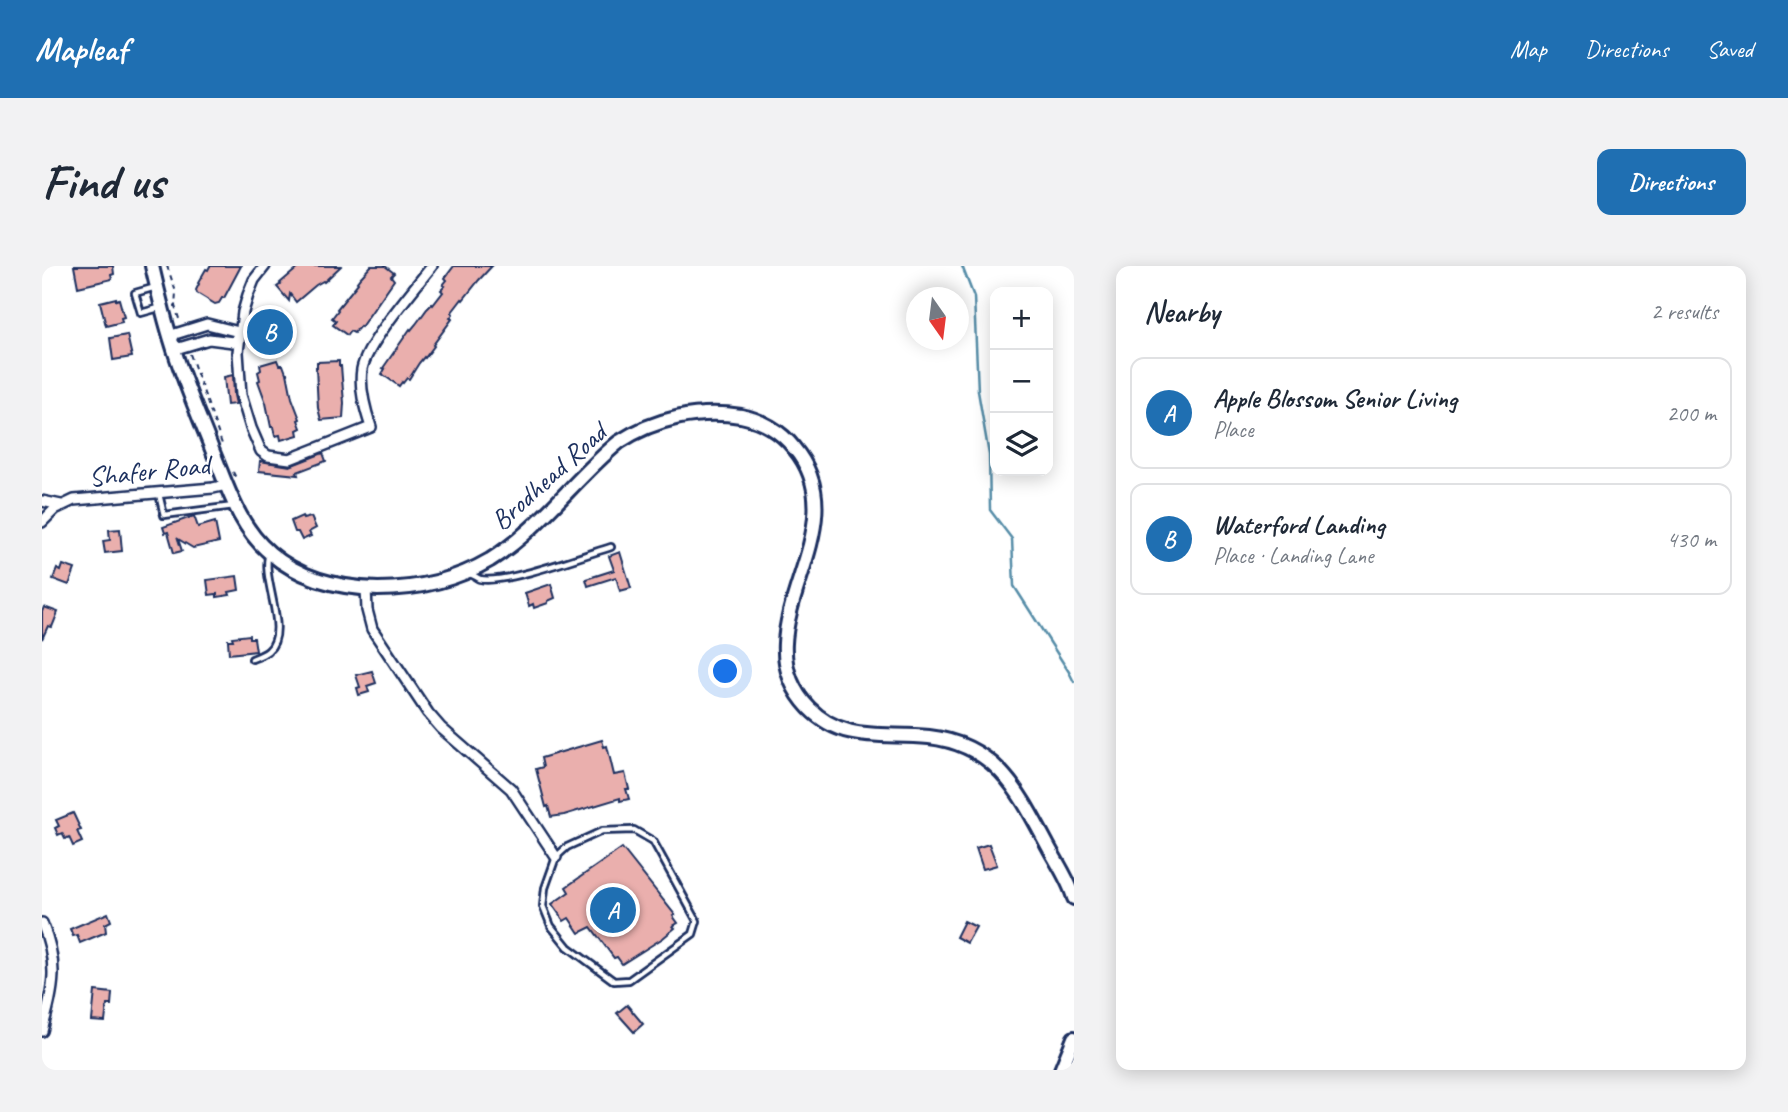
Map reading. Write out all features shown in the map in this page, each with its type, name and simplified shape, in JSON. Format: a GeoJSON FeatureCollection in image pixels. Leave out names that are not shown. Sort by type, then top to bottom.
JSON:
{"type":"FeatureCollection","features":[{"type":"Feature","properties":{"kind":"main road","name":"Brodhead Road"},"geometry":{"type":"LineString","coordinates":[[152,266],[181,371],[231,481],[235,506],[248,529],[269,552],[292,569],[344,586],[393,589],[418,586],[466,572],[487,561],[527,532],[608,451],[643,428],[669,419],[717,414],[746,417],[767,425],[785,438],[799,454],[810,473],[816,495],[815,528],[784,639],[785,661],[796,692],[818,716],[847,732],[869,736],[940,739],[967,748],[990,762],[1018,792],[1074,898]]}},
{"type":"Feature","properties":{"kind":"main road"},"geometry":{"type":"LineString","coordinates":[[1061,1070],[1074,1038]]}},
{"type":"Feature","properties":{"kind":"street"},"geometry":{"type":"LineString","coordinates":[[265,266],[254,280],[248,295],[239,337],[241,395],[261,451],[268,456],[290,459],[371,427],[361,388],[363,364],[382,331],[432,266]]}},
{"type":"Feature","properties":{"kind":"street"},"geometry":{"type":"LineString","coordinates":[[211,324],[234,331],[239,337],[233,342],[209,339],[179,348],[171,342],[175,334],[211,324]]}},
{"type":"Feature","properties":{"kind":"street","name":"Shafer Road"},"geometry":{"type":"LineString","coordinates":[[42,522],[61,505],[74,500],[213,488],[231,481]]}},
{"type":"Feature","properties":{"kind":"street"},"geometry":{"type":"LineString","coordinates":[[42,501],[61,505]]}},
{"type":"Feature","properties":{"kind":"street"},"geometry":{"type":"LineString","coordinates":[[366,588],[367,610],[372,629],[428,713],[441,728],[511,789],[556,857]]}},
{"type":"Feature","properties":{"kind":"street"},"geometry":{"type":"LineString","coordinates":[[42,923],[54,968],[51,997],[42,1031]]}},
{"type":"Feature","properties":{"kind":"lane"},"geometry":{"type":"LineString","coordinates":[[157,286],[135,293],[141,313],[162,307]]}},
{"type":"Feature","properties":{"kind":"lane"},"geometry":{"type":"LineString","coordinates":[[158,493],[164,515],[235,506]]}},
{"type":"Feature","properties":{"kind":"lane"},"geometry":{"type":"LineString","coordinates":[[466,572],[481,579],[503,578],[611,547]]}},
{"type":"Feature","properties":{"kind":"lane"},"geometry":{"type":"LineString","coordinates":[[252,659],[266,653],[274,645],[276,636],[274,603],[266,562],[269,552]]}},
{"type":"Feature","properties":{"kind":"lane"},"geometry":{"type":"LineString","coordinates":[[634,830],[653,841],[697,921],[693,934],[629,980],[614,981],[568,947],[551,926],[543,906],[545,888],[556,857],[567,847],[602,831],[634,830]]}},
{"type":"Feature","properties":{"kind":"path"},"geometry":{"type":"LineString","coordinates":[[167,266],[176,292],[175,308],[183,331]]}},
{"type":"Feature","properties":{"kind":"path"},"geometry":{"type":"LineString","coordinates":[[187,345],[223,449]]}},
{"type":"Feature","properties":{"kind":"path"},"geometry":{"type":"LineString","coordinates":[[231,467],[231,481]]}},
{"type":"Feature","properties":{"kind":"building"},"geometry":{"type":"Polygon","coordinates":[[[74,266],[113,266],[114,274],[111,275],[112,279],[78,287],[74,266]]]}},
{"type":"Feature","properties":{"kind":"building"},"geometry":{"type":"Polygon","coordinates":[[[210,266],[241,266],[224,298],[215,304],[196,290],[210,266]]]}},
{"type":"Feature","properties":{"kind":"building"},"geometry":{"type":"Polygon","coordinates":[[[300,266],[341,266],[296,302],[290,294],[289,301],[277,287],[300,266]]]}},
{"type":"Feature","properties":{"kind":"building"},"geometry":{"type":"Polygon","coordinates":[[[371,266],[385,266],[394,273],[391,276],[394,280],[361,327],[347,335],[333,325],[336,321],[332,318],[371,266]]]}},
{"type":"Feature","properties":{"kind":"building"},"geometry":{"type":"Polygon","coordinates":[[[454,266],[492,266],[452,312],[452,319],[409,379],[399,386],[382,374],[385,369],[383,368],[410,329],[443,292],[441,290],[447,280],[445,278],[454,266]]]}},
{"type":"Feature","properties":{"kind":"building"},"geometry":{"type":"Polygon","coordinates":[[[119,299],[124,317],[121,318],[122,322],[106,326],[100,302],[119,299]]]}},
{"type":"Feature","properties":{"kind":"building"},"geometry":{"type":"Polygon","coordinates":[[[271,313],[290,319],[288,330],[284,329],[281,344],[276,343],[275,347],[261,344],[260,335],[257,335],[259,326],[262,327],[264,319],[270,320],[271,313]]]}},
{"type":"Feature","properties":{"kind":"building"},"geometry":{"type":"Polygon","coordinates":[[[127,335],[132,357],[113,360],[110,338],[127,335]]]}},
{"type":"Feature","properties":{"kind":"building"},"geometry":{"type":"Polygon","coordinates":[[[277,360],[287,373],[301,428],[297,430],[298,435],[281,440],[280,435],[275,436],[271,427],[258,381],[260,365],[277,360]]]}},
{"type":"Feature","properties":{"kind":"building"},"geometry":{"type":"Polygon","coordinates":[[[339,361],[343,418],[321,420],[318,408],[317,362],[339,361]]]}},
{"type":"Feature","properties":{"kind":"building"},"geometry":{"type":"Polygon","coordinates":[[[233,375],[236,404],[227,405],[224,377],[233,375]]]}},
{"type":"Feature","properties":{"kind":"building"},"geometry":{"type":"Polygon","coordinates":[[[323,453],[326,461],[297,472],[298,475],[259,471],[260,461],[290,466],[323,453]]]}},
{"type":"Feature","properties":{"kind":"building"},"geometry":{"type":"Polygon","coordinates":[[[194,516],[198,527],[215,522],[219,542],[193,548],[178,539],[182,551],[174,553],[168,532],[165,533],[163,527],[194,516]]]}},
{"type":"Feature","properties":{"kind":"building"},"geometry":{"type":"Polygon","coordinates":[[[302,516],[303,519],[311,517],[316,528],[309,532],[311,536],[302,540],[291,521],[302,516]]]}},
{"type":"Feature","properties":{"kind":"building"},"geometry":{"type":"Polygon","coordinates":[[[120,529],[122,551],[105,553],[103,541],[110,540],[109,530],[120,529]]]}},
{"type":"Feature","properties":{"kind":"building"},"geometry":{"type":"Polygon","coordinates":[[[620,552],[631,588],[620,591],[616,577],[588,586],[586,579],[614,570],[609,556],[620,552]]]}},
{"type":"Feature","properties":{"kind":"building"},"geometry":{"type":"Polygon","coordinates":[[[63,565],[75,569],[69,585],[53,579],[57,569],[61,571],[63,565]]]}},
{"type":"Feature","properties":{"kind":"building"},"geometry":{"type":"Polygon","coordinates":[[[237,576],[239,590],[229,592],[230,595],[209,595],[207,580],[237,576]]]}},
{"type":"Feature","properties":{"kind":"building"},"geometry":{"type":"Polygon","coordinates":[[[551,584],[555,598],[534,608],[533,604],[529,606],[525,593],[551,584]]]}},
{"type":"Feature","properties":{"kind":"building"},"geometry":{"type":"Polygon","coordinates":[[[44,607],[58,612],[52,627],[48,626],[42,639],[42,612],[44,607]]]}},
{"type":"Feature","properties":{"kind":"building"},"geometry":{"type":"Polygon","coordinates":[[[249,635],[249,638],[254,638],[256,651],[229,654],[228,640],[249,635]]]}},
{"type":"Feature","properties":{"kind":"building"},"geometry":{"type":"Polygon","coordinates":[[[372,671],[376,683],[367,686],[369,692],[359,695],[357,688],[360,687],[356,675],[372,671]]]}},
{"type":"Feature","properties":{"kind":"building"},"geometry":{"type":"Polygon","coordinates":[[[602,740],[604,747],[607,746],[614,775],[625,773],[629,799],[620,801],[620,798],[551,817],[536,769],[543,767],[541,758],[602,740]]]}},
{"type":"Feature","properties":{"kind":"building"},"geometry":{"type":"Polygon","coordinates":[[[73,813],[81,830],[77,831],[82,842],[73,846],[69,837],[65,839],[62,833],[58,835],[55,828],[59,826],[56,820],[73,813]]]}},
{"type":"Feature","properties":{"kind":"building"},"geometry":{"type":"Polygon","coordinates":[[[989,844],[997,865],[983,869],[976,848],[989,844]]]}},
{"type":"Feature","properties":{"kind":"building"},"geometry":{"type":"Polygon","coordinates":[[[622,848],[675,915],[673,916],[678,923],[663,938],[622,964],[617,957],[614,958],[591,927],[579,933],[569,918],[564,921],[552,904],[569,892],[566,887],[622,848]]]}},
{"type":"Feature","properties":{"kind":"building"},"geometry":{"type":"Polygon","coordinates":[[[108,913],[111,921],[105,924],[106,932],[80,943],[77,935],[73,936],[70,929],[108,913]]]}},
{"type":"Feature","properties":{"kind":"building"},"geometry":{"type":"Polygon","coordinates":[[[964,921],[976,927],[967,943],[956,937],[964,921]]]}},
{"type":"Feature","properties":{"kind":"building"},"geometry":{"type":"Polygon","coordinates":[[[95,991],[112,993],[105,1022],[92,1021],[95,991]]]}},
{"type":"Feature","properties":{"kind":"building"},"geometry":{"type":"Polygon","coordinates":[[[627,1005],[643,1024],[634,1032],[617,1013],[627,1005]]]}},
{"type":"Feature","properties":{"kind":"waterway"},"geometry":{"type":"LineString","coordinates":[[962,266],[974,297],[978,391],[989,455],[990,510],[1012,539],[1014,586],[1074,682]]}},
{"type":"Feature","properties":{"kind":"place","name":"Waterford Landing"},"geometry":{"type":"Point","coordinates":[270,332]}},
{"type":"Feature","properties":{"kind":"place","name":"Apple Blossom Senior Living"},"geometry":{"type":"Point","coordinates":[613,910]}}]}
